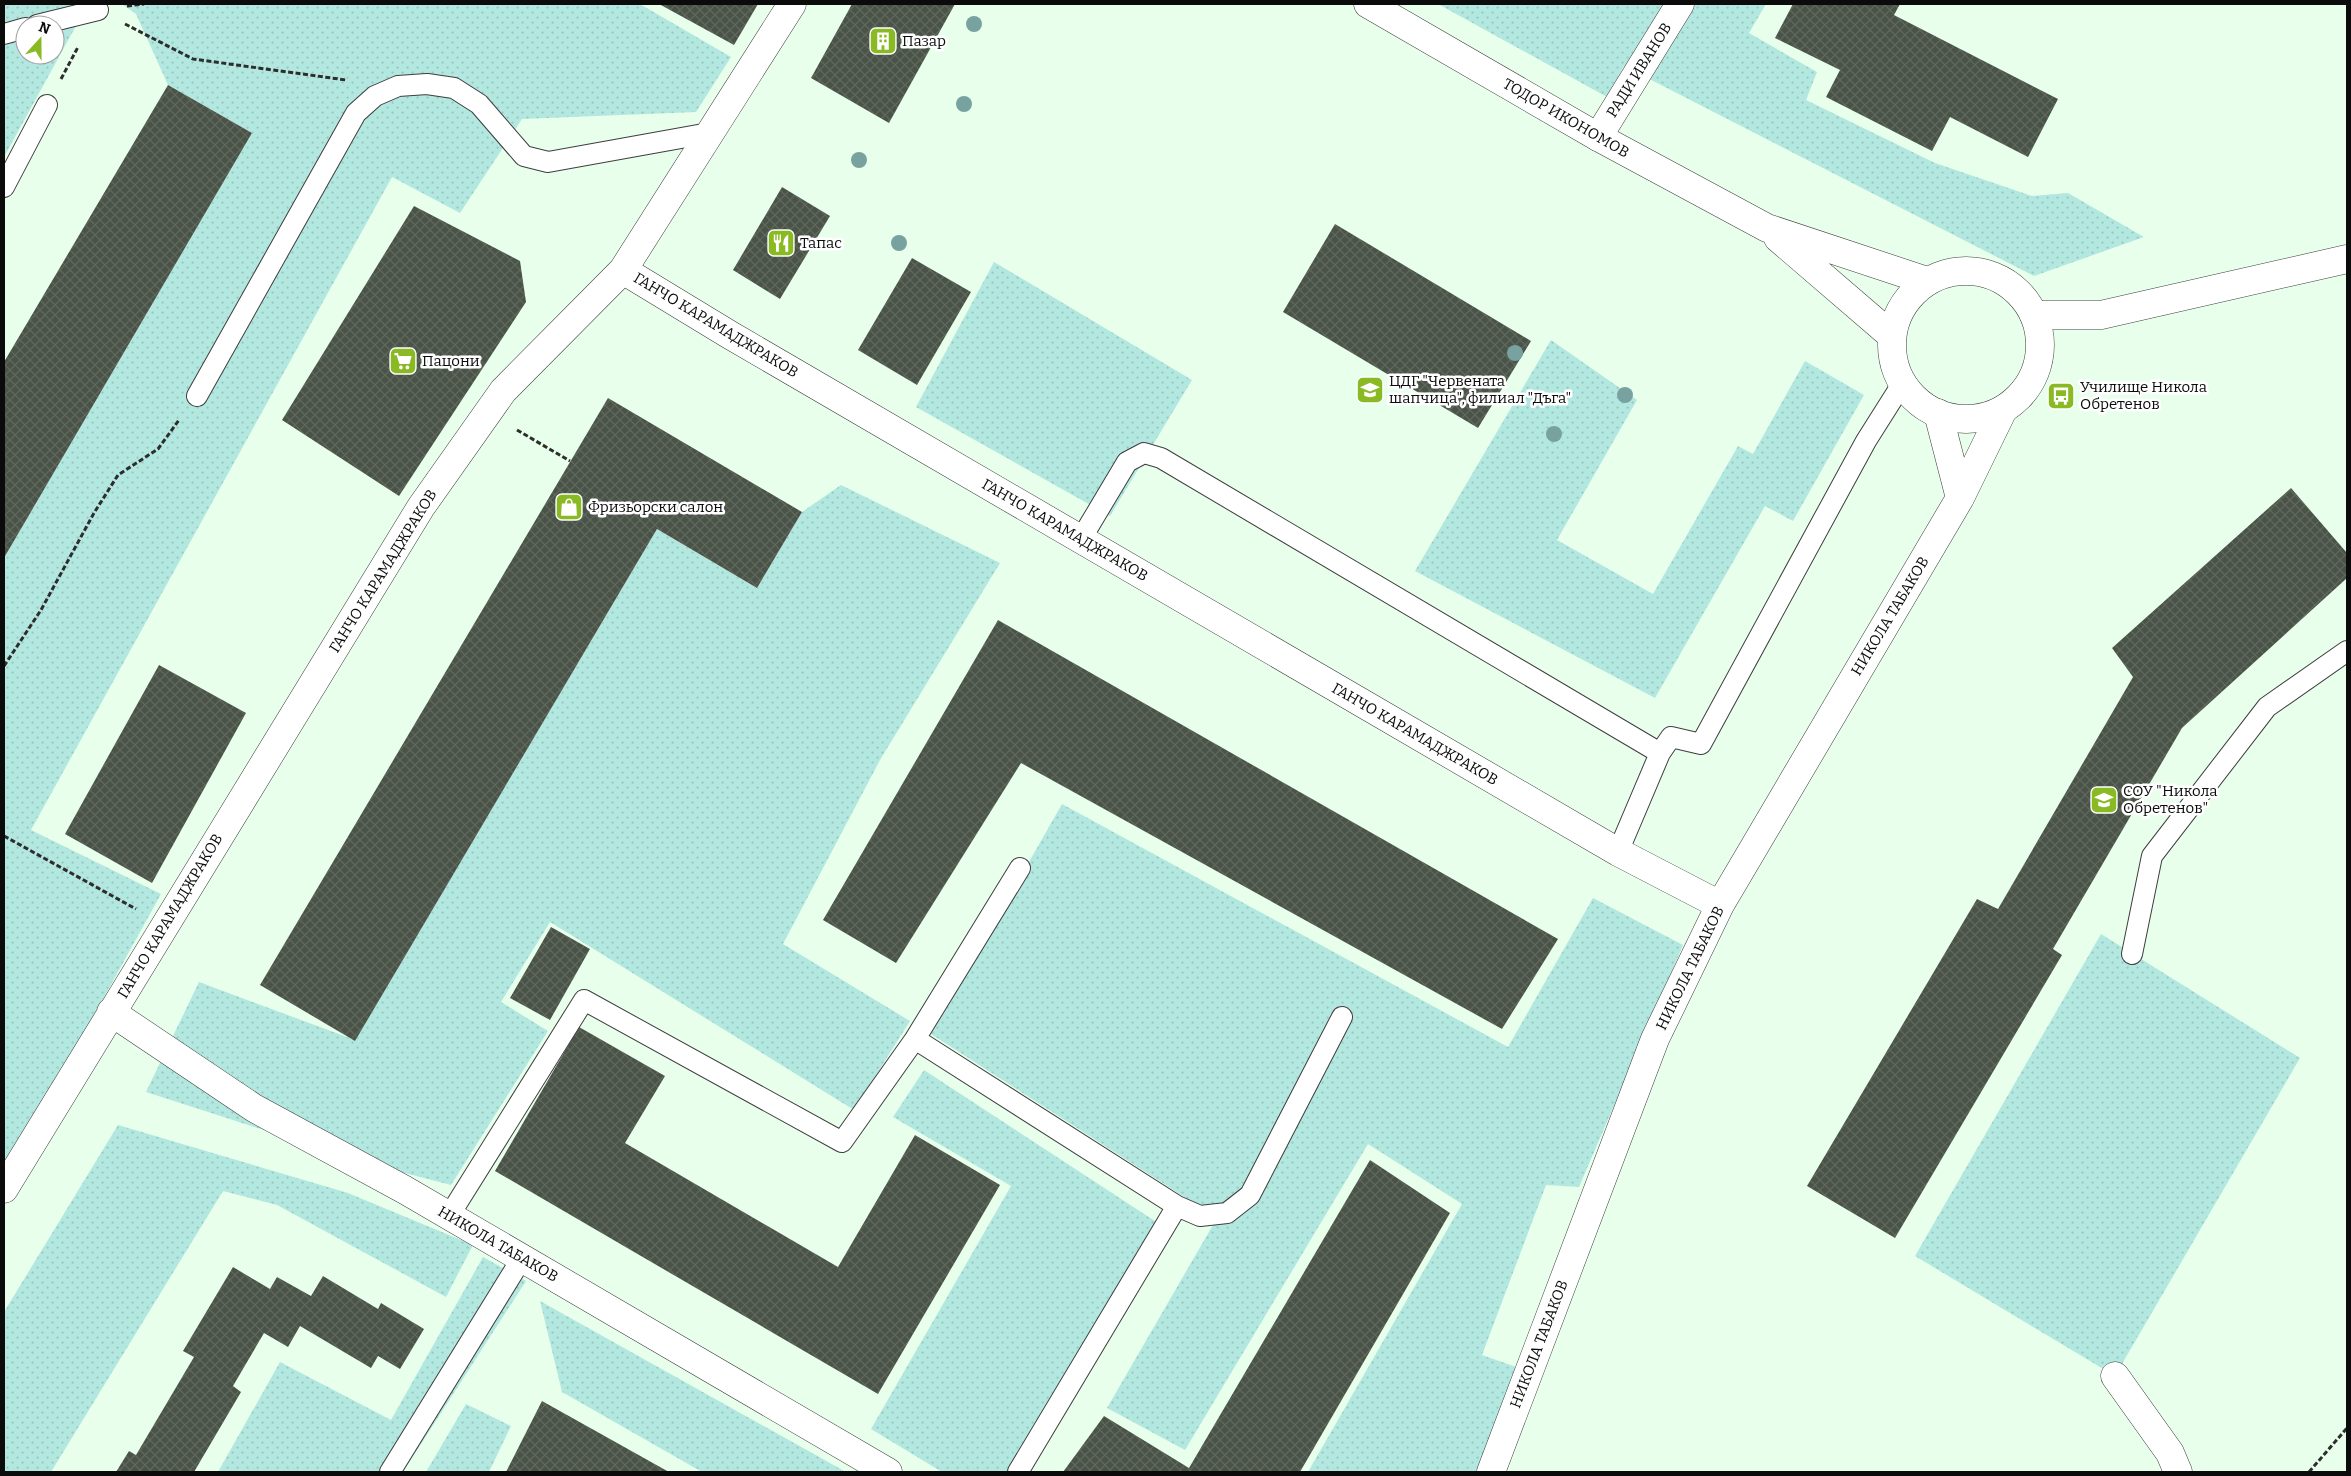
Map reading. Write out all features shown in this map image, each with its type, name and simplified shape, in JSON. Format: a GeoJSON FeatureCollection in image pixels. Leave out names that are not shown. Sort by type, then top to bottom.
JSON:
{"type":"FeatureCollection","features":[{"type":"Feature","properties":{"kind":"street"},"geometry":{"type":"LineString","coordinates":[[623,270],[792,4]]}},
{"type":"Feature","properties":{"kind":"street","name":"ТОДОР ИКОНОМОВ"},"geometry":{"type":"LineString","coordinates":[[1368,4],[1598,137],[1767,228]]}},
{"type":"Feature","properties":{"kind":"street","name":"РАДИ ИВАНОВ"},"geometry":{"type":"LineString","coordinates":[[1598,137],[1680,4]]}},
{"type":"Feature","properties":{"kind":"street"},"geometry":{"type":"LineString","coordinates":[[1767,228],[1927,281]]}},
{"type":"Feature","properties":{"kind":"street"},"geometry":{"type":"LineString","coordinates":[[1767,228],[1892,336]]}},
{"type":"Feature","properties":{"kind":"street"},"geometry":{"type":"LineString","coordinates":[[2034,315],[2101,315],[2347,259]]}},
{"type":"Feature","properties":{"kind":"street","name":"ГАНЧО КАРАМАДЖРАКОВ"},"geometry":{"type":"LineString","coordinates":[[4,1189],[60,1101],[111,1012],[421,507],[503,391],[623,270],[730,335],[1618,852],[1720,905]]}},
{"type":"Feature","properties":{"kind":"street"},"geometry":{"type":"LineString","coordinates":[[1968,270],[1993,275],[2015,288],[2028,302],[2034,315],[2039,326],[2040,355],[2032,380],[2023,394],[2003,410],[1978,418],[1964,419],[1938,413],[1916,399],[1902,384],[1894,362],[1892,336],[1900,311],[1915,290],[1927,281],[1950,272],[1968,270]]}},
{"type":"Feature","properties":{"kind":"street","name":"НИКОЛА ТАБАКОВ"},"geometry":{"type":"LineString","coordinates":[[1491,1472],[1655,1038],[1720,905],[1960,498],[2003,410]]}},
{"type":"Feature","properties":{"kind":"street"},"geometry":{"type":"LineString","coordinates":[[1938,413],[1960,498]]}},
{"type":"Feature","properties":{"kind":"street","name":"НИКОЛА ТАБАКОВ"},"geometry":{"type":"LineString","coordinates":[[111,1012],[254,1108],[406,1190],[888,1472]]}},
{"type":"Feature","properties":{"kind":"street"},"geometry":{"type":"LineString","coordinates":[[2115,1376],[2170,1453],[2178,1472]]}},
{"type":"Feature","properties":{"kind":"lane"},"geometry":{"type":"LineString","coordinates":[[65,16],[96,7]]}},
{"type":"Feature","properties":{"kind":"lane"},"geometry":{"type":"LineString","coordinates":[[197,396],[356,113],[374,96],[398,86],[427,84],[454,88],[479,104],[524,156],[548,162],[709,133]]}},
{"type":"Feature","properties":{"kind":"lane"},"geometry":{"type":"LineString","coordinates":[[4,187],[47,105]]}},
{"type":"Feature","properties":{"kind":"lane"},"geometry":{"type":"LineString","coordinates":[[1618,852],[1660,754],[1671,737],[1701,744],[1866,441],[1902,384]]}},
{"type":"Feature","properties":{"kind":"lane"},"geometry":{"type":"LineString","coordinates":[[1081,539],[1127,462],[1144,453],[1161,458],[1660,754]]}},
{"type":"Feature","properties":{"kind":"lane"},"geometry":{"type":"LineString","coordinates":[[2132,954],[2152,856],[2267,707],[2347,651]]}},
{"type":"Feature","properties":{"kind":"lane"},"geometry":{"type":"LineString","coordinates":[[449,1216],[584,1000],[842,1142],[915,1039],[1020,868]]}},
{"type":"Feature","properties":{"kind":"lane"},"geometry":{"type":"LineString","coordinates":[[915,1039],[1177,1206],[1200,1216],[1227,1213],[1250,1194],[1342,1017]]}},
{"type":"Feature","properties":{"kind":"lane"},"geometry":{"type":"LineString","coordinates":[[1018,1472],[1177,1206]]}},
{"type":"Feature","properties":{"kind":"lane"},"geometry":{"type":"LineString","coordinates":[[390,1472],[522,1258]]}},
{"type":"Feature","properties":{"kind":"path"},"geometry":{"type":"LineString","coordinates":[[47,105],[96,7],[193,59],[295,74],[398,86]]}},
{"type":"Feature","properties":{"kind":"path"},"geometry":{"type":"LineString","coordinates":[[4,666],[41,610],[94,512],[118,475],[158,449],[197,396]]}},
{"type":"Feature","properties":{"kind":"path"},"geometry":{"type":"LineString","coordinates":[[487,414],[570,461]]}},
{"type":"Feature","properties":{"kind":"path"},"geometry":{"type":"LineString","coordinates":[[4,836],[165,925]]}},
{"type":"Feature","properties":{"kind":"path"},"geometry":{"type":"LineString","coordinates":[[2310,1472],[2347,1428]]}},
{"type":"Feature","properties":{"kind":"shaded area"},"geometry":{"type":"Polygon","coordinates":[[[4,4],[88,4],[65,46],[65,15],[15,15],[15,65],[55,65],[4,157],[4,4]]]}},
{"type":"Feature","properties":{"kind":"shaded area"},"geometry":{"type":"Polygon","coordinates":[[[122,4],[640,4],[731,57],[696,112],[522,119],[460,213],[392,177],[31,830],[161,894],[7,1173],[4,1172],[4,558],[252,133],[168,85],[136,14],[122,4]]]}},
{"type":"Feature","properties":{"kind":"shaded area"},"geometry":{"type":"Polygon","coordinates":[[[1438,4],[1766,4],[1749,33],[1817,72],[1806,100],[1935,163],[2032,196],[2068,193],[2144,237],[2034,276],[1624,66],[1607,97],[1438,4]]]}},
{"type":"Feature","properties":{"kind":"shaded area"},"geometry":{"type":"Polygon","coordinates":[[[994,262],[1192,380],[1110,516],[916,407],[994,262]]]}},
{"type":"Feature","properties":{"kind":"shaded area"},"geometry":{"type":"Polygon","coordinates":[[[1551,340],[1637,400],[1557,540],[1653,594],[1738,446],[1753,454],[1805,361],[1864,395],[1793,521],[1765,506],[1655,698],[1415,571],[1551,340]]]}},
{"type":"Feature","properties":{"kind":"shaded area"},"geometry":{"type":"Polygon","coordinates":[[[841,485],[1000,563],[880,760],[783,944],[910,1021],[854,1110],[550,922],[501,1002],[548,1031],[451,1185],[366,1163],[146,1092],[199,982],[355,1040],[657,529],[757,588],[802,512],[841,485]]]}},
{"type":"Feature","properties":{"kind":"shaded area"},"geometry":{"type":"Polygon","coordinates":[[[1062,804],[1508,1047],[1593,898],[1683,945],[1579,1187],[1546,1185],[1482,1355],[1519,1368],[1480,1472],[1308,1472],[1462,1204],[1368,1144],[1185,1450],[1107,1408],[1217,1218],[931,1034],[1062,804]]]}},
{"type":"Feature","properties":{"kind":"shaded area"},"geometry":{"type":"Polygon","coordinates":[[[2101,934],[2300,1058],[2115,1376],[1915,1256],[2101,934]]]}},
{"type":"Feature","properties":{"kind":"shaded area"},"geometry":{"type":"Polygon","coordinates":[[[924,1070],[1161,1225],[1012,1472],[942,1472],[871,1429],[1011,1186],[893,1117],[924,1070]]]}},
{"type":"Feature","properties":{"kind":"shaded area"},"geometry":{"type":"Polygon","coordinates":[[[118,1125],[348,1193],[473,1245],[446,1297],[277,1205],[223,1191],[51,1472],[4,1472],[4,1312],[118,1125]]]}},
{"type":"Feature","properties":{"kind":"shaded area"},"geometry":{"type":"Polygon","coordinates":[[[483,1257],[526,1281],[403,1472],[218,1472],[280,1362],[391,1420],[483,1257]]]}},
{"type":"Feature","properties":{"kind":"shaded area"},"geometry":{"type":"Polygon","coordinates":[[[540,1301],[846,1472],[702,1472],[562,1392],[540,1301]]]}},
{"type":"Feature","properties":{"kind":"shaded area"},"geometry":{"type":"Polygon","coordinates":[[[466,1404],[511,1426],[489,1472],[426,1472],[466,1404]]]}},
{"type":"Feature","properties":{"kind":"building"},"geometry":{"type":"Polygon","coordinates":[[[659,4],[758,4],[734,45],[659,4]]]}},
{"type":"Feature","properties":{"kind":"building","name":"Пазар"},"geometry":{"type":"Polygon","coordinates":[[[852,4],[955,4],[889,123],[811,78],[852,4]]]}},
{"type":"Feature","properties":{"kind":"building"},"geometry":{"type":"Polygon","coordinates":[[[1793,4],[1900,4],[1894,15],[2058,99],[2028,157],[1950,117],[1932,151],[1826,97],[1840,70],[1775,38],[1793,4]]]}},
{"type":"Feature","properties":{"kind":"building"},"geometry":{"type":"Polygon","coordinates":[[[168,85],[252,133],[4,558],[4,362],[168,85]]]}},
{"type":"Feature","properties":{"kind":"building","name":"Тапас"},"geometry":{"type":"Polygon","coordinates":[[[782,187],[830,216],[780,299],[733,270],[782,187]]]}},
{"type":"Feature","properties":{"kind":"building","name":"Пацони"},"geometry":{"type":"Polygon","coordinates":[[[414,206],[520,261],[526,302],[399,496],[282,420],[414,206]]]}},
{"type":"Feature","properties":{"kind":"building"},"geometry":{"type":"Polygon","coordinates":[[[1335,224],[1531,341],[1478,428],[1283,312],[1335,224]]]}},
{"type":"Feature","properties":{"kind":"building"},"geometry":{"type":"Polygon","coordinates":[[[912,258],[971,292],[917,385],[858,350],[912,258]]]}},
{"type":"Feature","properties":{"kind":"building"},"geometry":{"type":"Polygon","coordinates":[[[608,398],[802,512],[757,588],[657,529],[355,1041],[260,985],[608,398]]]}},
{"type":"Feature","properties":{"kind":"building"},"geometry":{"type":"Polygon","coordinates":[[[2291,488],[2347,553],[2347,578],[2182,728],[2053,949],[2062,955],[1895,1238],[1807,1186],[1977,899],[1998,909],[2133,677],[2112,648],[2291,488]]]}},
{"type":"Feature","properties":{"kind":"building"},"geometry":{"type":"Polygon","coordinates":[[[998,620],[1558,939],[1502,1029],[1021,763],[896,963],[823,920],[998,620]]]}},
{"type":"Feature","properties":{"kind":"building"},"geometry":{"type":"Polygon","coordinates":[[[159,665],[246,713],[152,883],[65,834],[159,665]]]}},
{"type":"Feature","properties":{"kind":"building"},"geometry":{"type":"Polygon","coordinates":[[[551,927],[590,949],[550,1020],[510,998],[551,927]]]}},
{"type":"Feature","properties":{"kind":"building"},"geometry":{"type":"Polygon","coordinates":[[[579,1027],[665,1076],[625,1143],[838,1267],[915,1135],[1000,1185],[878,1394],[495,1171],[579,1027]]]}},
{"type":"Feature","properties":{"kind":"building"},"geometry":{"type":"Polygon","coordinates":[[[1370,1160],[1450,1213],[1300,1472],[1063,1472],[1104,1416],[1189,1468],[1370,1160]]]}},
{"type":"Feature","properties":{"kind":"building"},"geometry":{"type":"Polygon","coordinates":[[[233,1267],[270,1289],[277,1277],[311,1296],[323,1276],[378,1309],[381,1303],[424,1329],[400,1369],[378,1356],[371,1368],[300,1326],[288,1347],[264,1333],[233,1386],[241,1392],[194,1472],[116,1472],[129,1451],[136,1455],[194,1357],[183,1351],[233,1267]]]}},
{"type":"Feature","properties":{"kind":"building"},"geometry":{"type":"Polygon","coordinates":[[[542,1401],[669,1472],[506,1472],[542,1401]]]}},
{"type":"Feature","properties":{"kind":"place","name":"Пазар"},"geometry":{"type":"Point","coordinates":[883,41]}},
{"type":"Feature","properties":{"kind":"place","name":"Тапас"},"geometry":{"type":"Point","coordinates":[781,243]}},
{"type":"Feature","properties":{"kind":"place","name":"Пацони"},"geometry":{"type":"Point","coordinates":[403,361]}},
{"type":"Feature","properties":{"kind":"place","name":"ЦДГ \"Червената шапчица\", филиал \"Дъга\""},"geometry":{"type":"Point","coordinates":[1370,390]}},
{"type":"Feature","properties":{"kind":"place","name":"Училище Никола Обретенов"},"geometry":{"type":"Point","coordinates":[2061,396]}},
{"type":"Feature","properties":{"kind":"place","name":"Фризьорски салон"},"geometry":{"type":"Point","coordinates":[569,507]}},
{"type":"Feature","properties":{"kind":"place","name":"СОУ \"Никола Обретенов\""},"geometry":{"type":"Point","coordinates":[2104,800]}}]}
